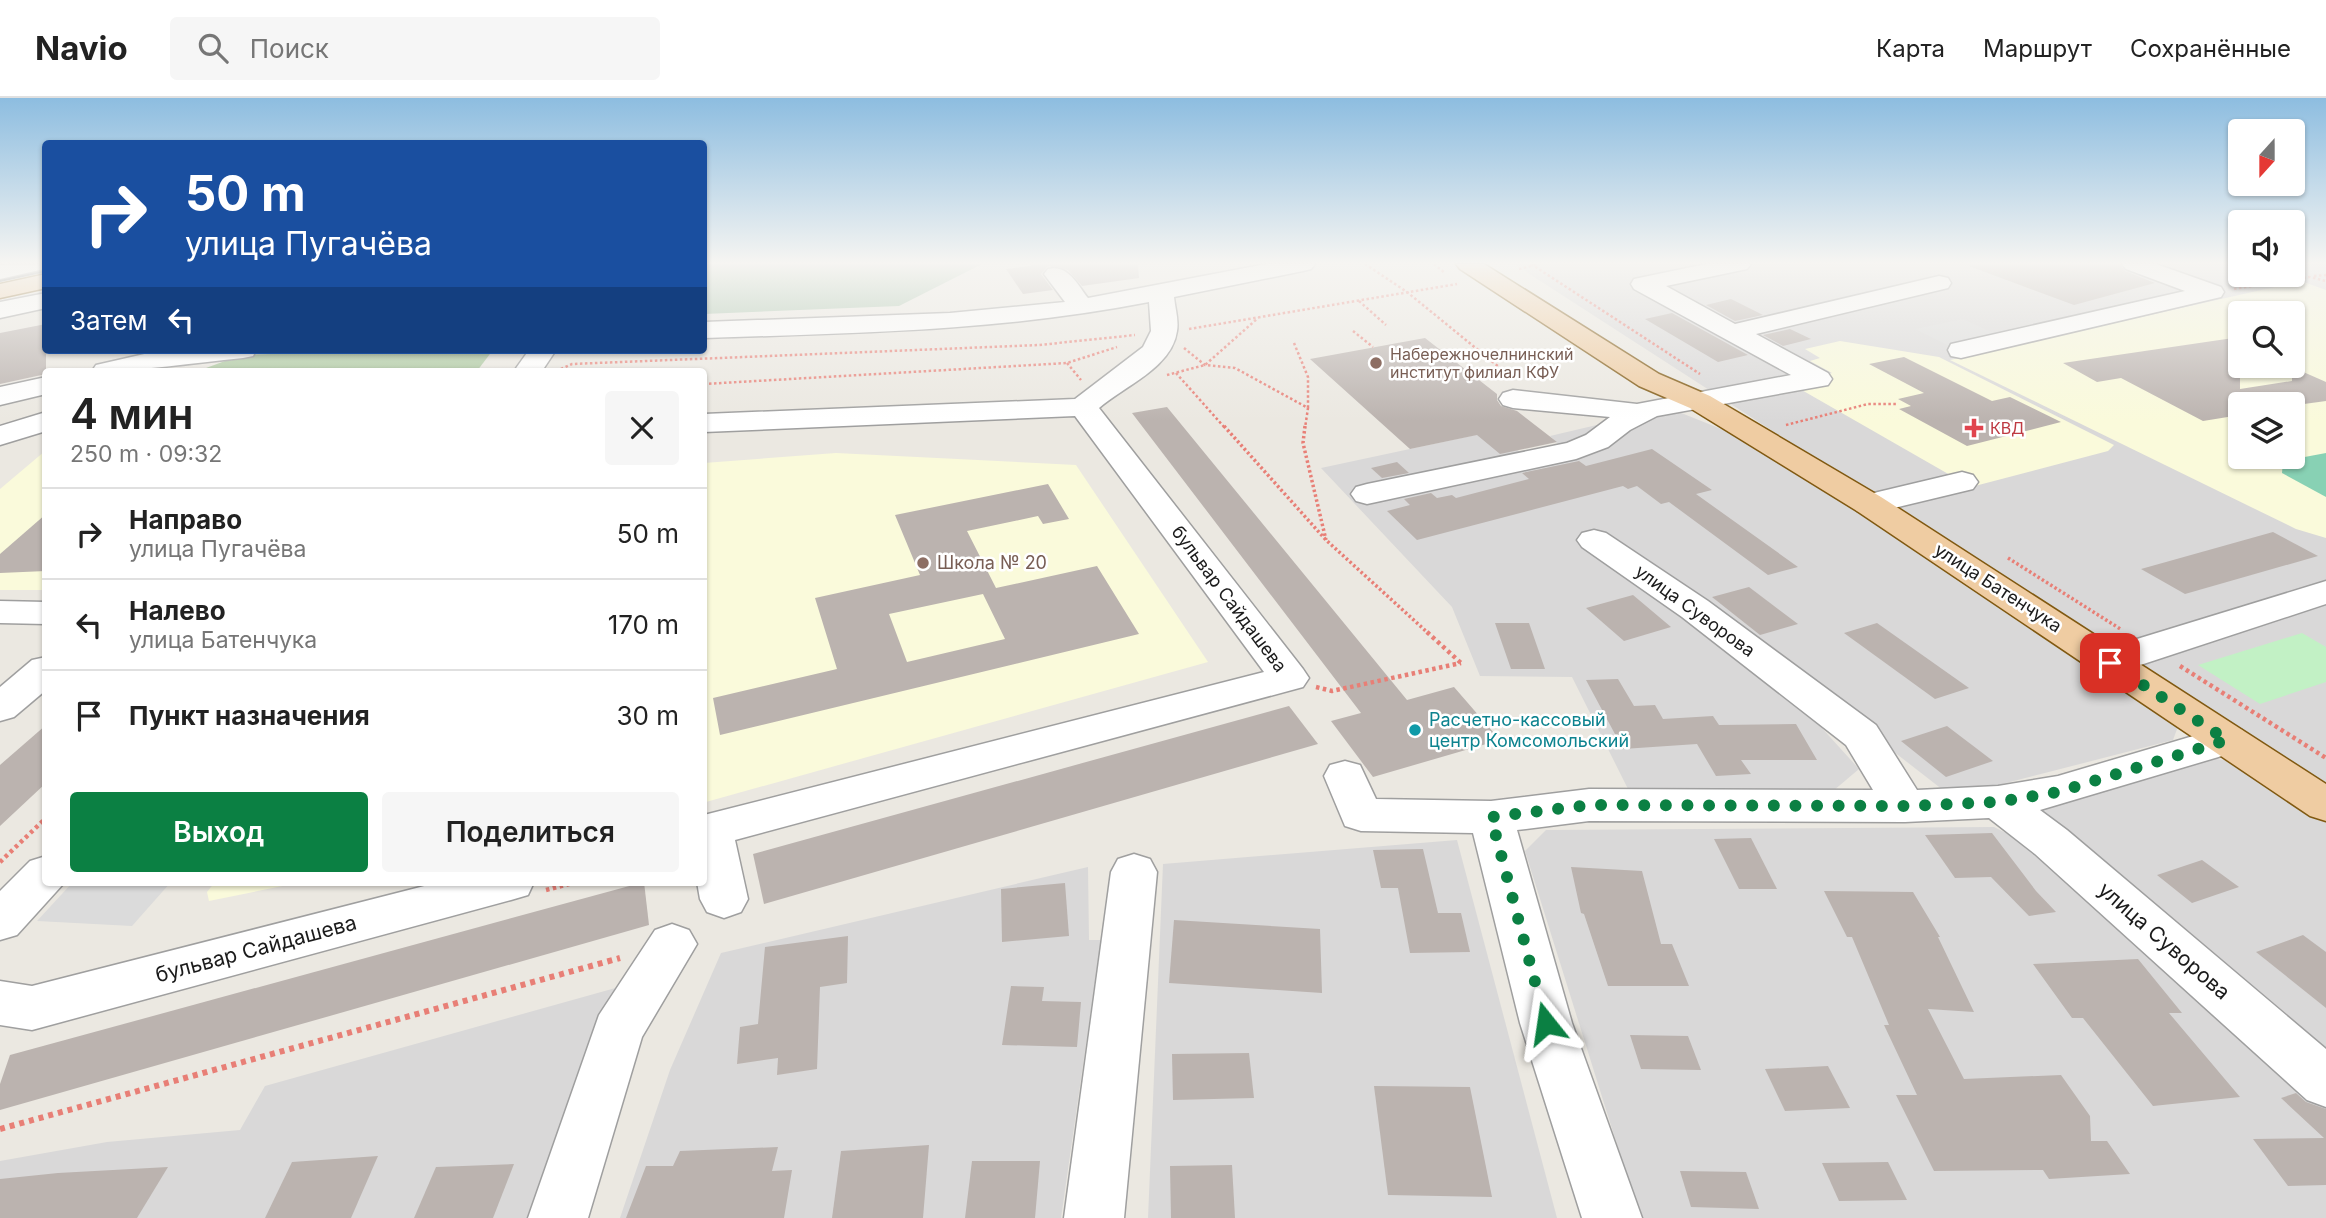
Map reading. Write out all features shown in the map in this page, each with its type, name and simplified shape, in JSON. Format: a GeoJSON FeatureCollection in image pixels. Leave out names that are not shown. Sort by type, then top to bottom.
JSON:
{"type":"FeatureCollection","features":[{"type":"Feature","properties":{"kind":"main road","name":"улица Батенчука"},"geometry":{"type":"LineString","coordinates":[[1537,316],[1649,380],[1700,401],[1869,504],[2227,740],[2320,794]]}},
{"type":"Feature","properties":{"kind":"main road","name":"улица Батенчука"},"geometry":{"type":"LineString","coordinates":[[1583,316],[1676,376],[1700,401]]}},
{"type":"Feature","properties":{"kind":"street"},"geometry":{"type":"LineString","coordinates":[[707,330],[987,316]]}},
{"type":"Feature","properties":{"kind":"street"},"geometry":{"type":"LineString","coordinates":[[707,423],[1083,407],[1095,395],[1148,360],[1164,333],[1163,316]]}},
{"type":"Feature","properties":{"kind":"street"},"geometry":{"type":"LineString","coordinates":[[1367,495],[1576,450],[1597,441],[1619,424],[1650,409],[1821,379],[1705,316]]}},
{"type":"Feature","properties":{"kind":"street"},"geometry":{"type":"LineString","coordinates":[[1733,331],[1796,316]]}},
{"type":"Feature","properties":{"kind":"street"},"geometry":{"type":"LineString","coordinates":[[1961,350],[2096,316]]}},
{"type":"Feature","properties":{"kind":"street"},"geometry":{"type":"LineString","coordinates":[[119,368],[163,358],[203,354]]}},
{"type":"Feature","properties":{"kind":"street"},"geometry":{"type":"LineString","coordinates":[[194,368],[232,354]]}},
{"type":"Feature","properties":{"kind":"street"},"geometry":{"type":"LineString","coordinates":[[530,368],[541,354]]}},
{"type":"Feature","properties":{"kind":"street"},"geometry":{"type":"LineString","coordinates":[[0,396],[42,386]]}},
{"type":"Feature","properties":{"kind":"street"},"geometry":{"type":"LineString","coordinates":[[1525,399],[1641,413]]}},
{"type":"Feature","properties":{"kind":"street","name":"бульвар Сайдашева"},"geometry":{"type":"LineString","coordinates":[[707,831],[1289,678],[1083,407]]}},
{"type":"Feature","properties":{"kind":"street"},"geometry":{"type":"LineString","coordinates":[[0,436],[42,422]]}},
{"type":"Feature","properties":{"kind":"street"},"geometry":{"type":"LineString","coordinates":[[1869,504],[1962,482]]}},
{"type":"Feature","properties":{"kind":"street","name":"улица Суворова"},"geometry":{"type":"LineString","coordinates":[[1594,540],[1695,609],[1861,735],[1905,806]]}},
{"type":"Feature","properties":{"kind":"street"},"geometry":{"type":"LineString","coordinates":[[2110,663],[2326,592]]}},
{"type":"Feature","properties":{"kind":"street"},"geometry":{"type":"LineString","coordinates":[[2290,604],[2326,623]]}},
{"type":"Feature","properties":{"kind":"street"},"geometry":{"type":"LineString","coordinates":[[0,612],[42,613]]}},
{"type":"Feature","properties":{"kind":"street"},"geometry":{"type":"LineString","coordinates":[[0,708],[42,672]]}},
{"type":"Feature","properties":{"kind":"street"},"geometry":{"type":"LineString","coordinates":[[1345,776],[1361,815],[1491,817],[1589,805],[1905,806],[1998,802],[2058,792],[2227,740]]}},
{"type":"Feature","properties":{"kind":"street","name":"улица Суворова"},"geometry":{"type":"LineString","coordinates":[[1998,802],[2051,842],[2326,1083]]}},
{"type":"Feature","properties":{"kind":"street"},"geometry":{"type":"LineString","coordinates":[[1491,817],[1546,1023],[1612,1218]]}},
{"type":"Feature","properties":{"kind":"street"},"geometry":{"type":"LineString","coordinates":[[707,831],[724,899]]}},
{"type":"Feature","properties":{"kind":"street"},"geometry":{"type":"LineString","coordinates":[[1094,1218],[1133,872]]}},
{"type":"Feature","properties":{"kind":"street"},"geometry":{"type":"LineString","coordinates":[[0,921],[20,876]]}},
{"type":"Feature","properties":{"kind":"street","name":"бульвар Сайдашева"},"geometry":{"type":"LineString","coordinates":[[0,1003],[32,1008],[496,886]]}},
{"type":"Feature","properties":{"kind":"street"},"geometry":{"type":"LineString","coordinates":[[558,1218],[618,1031],[673,944]]}},
{"type":"Feature","properties":{"kind":"path"},"geometry":{"type":"LineString","coordinates":[[564,368],[572,364],[1039,345],[1164,333],[1263,316]]}},
{"type":"Feature","properties":{"kind":"path"},"geometry":{"type":"LineString","coordinates":[[1376,316],[1385,325]]}},
{"type":"Feature","properties":{"kind":"path"},"geometry":{"type":"LineString","coordinates":[[1434,316],[1525,399]]}},
{"type":"Feature","properties":{"kind":"path"},"geometry":{"type":"LineString","coordinates":[[1205,365],[1259,317]]}},
{"type":"Feature","properties":{"kind":"path"},"geometry":{"type":"LineString","coordinates":[[1353,331],[1373,347]]}},
{"type":"Feature","properties":{"kind":"path"},"geometry":{"type":"LineString","coordinates":[[707,384],[1067,363],[1164,333]]}},
{"type":"Feature","properties":{"kind":"path"},"geometry":{"type":"LineString","coordinates":[[1294,343],[1308,377],[1308,408],[1303,443],[1326,540]]}},
{"type":"Feature","properties":{"kind":"path"},"geometry":{"type":"LineString","coordinates":[[1165,376],[1205,365],[1235,368],[1308,408]]}},
{"type":"Feature","properties":{"kind":"path"},"geometry":{"type":"LineString","coordinates":[[1176,373],[1326,540],[1461,663]]}},
{"type":"Feature","properties":{"kind":"path"},"geometry":{"type":"LineString","coordinates":[[1786,425],[1868,404],[1897,404]]}},
{"type":"Feature","properties":{"kind":"path"},"geometry":{"type":"LineString","coordinates":[[20,876],[42,827]]}},
{"type":"Feature","properties":{"kind":"path"},"geometry":{"type":"LineString","coordinates":[[0,1129],[673,944]]}},
{"type":"Feature","properties":{"kind":"shaded area"},"geometry":{"type":"Polygon","coordinates":[[[1595,316],[2228,316],[2228,378],[2305,378],[2305,316],[2326,316],[2326,788],[1595,316]]]}},
{"type":"Feature","properties":{"kind":"shaded area"},"geometry":{"type":"Polygon","coordinates":[[[2144,316],[2228,316],[2228,378],[2305,378],[2305,316],[2326,316],[2326,538],[2296,529],[1950,360],[2144,316]]]}},
{"type":"Feature","properties":{"kind":"shaded area"},"geometry":{"type":"Polygon","coordinates":[[[1963,319],[2011,341],[1961,352],[1915,329],[1963,319]]]}},
{"type":"Feature","properties":{"kind":"shaded area","name":"КВД"},"geometry":{"type":"Polygon","coordinates":[[[1840,341],[1939,357],[2114,445],[2108,451],[1971,487],[1800,389],[1821,376],[1832,373],[1810,361],[1820,358],[1805,349],[1840,341]]]}},
{"type":"Feature","properties":{"kind":"shaded area"},"geometry":{"type":"Polygon","coordinates":[[[490,354],[479,368],[206,368],[241,355],[490,354]]]}},
{"type":"Feature","properties":{"kind":"shaded area"},"geometry":{"type":"Polygon","coordinates":[[[1669,408],[1731,433],[1804,471],[2180,721],[2173,740],[1952,797],[1700,601],[1578,539],[1811,716],[1859,769],[1833,791],[1630,793],[1572,677],[1480,676],[1452,607],[1321,468],[1494,431],[1520,452],[1558,444],[1550,436],[1669,408]]]}},
{"type":"Feature","properties":{"kind":"shaded area","name":"Школа № 20"},"geometry":{"type":"Polygon","coordinates":[[[836,453],[1076,465],[1208,662],[707,802],[707,463],[836,453]]]}},
{"type":"Feature","properties":{"kind":"shaded area"},"geometry":{"type":"Polygon","coordinates":[[[42,454],[42,590],[0,590],[0,489],[42,454]]]}},
{"type":"Feature","properties":{"kind":"shaded area"},"geometry":{"type":"Polygon","coordinates":[[[2209,758],[2247,763],[2326,812],[2326,1065],[2025,807],[2209,758]]]}},
{"type":"Feature","properties":{"kind":"shaded area"},"geometry":{"type":"Polygon","coordinates":[[[1994,827],[2054,857],[2326,1099],[2326,1218],[1640,1218],[1525,851],[1546,830],[1994,827]]]}},
{"type":"Feature","properties":{"kind":"shaded area"},"geometry":{"type":"Polygon","coordinates":[[[1457,840],[1557,1218],[1148,1218],[1163,864],[1457,840]]]}},
{"type":"Feature","properties":{"kind":"shaded area"},"geometry":{"type":"Polygon","coordinates":[[[1088,867],[1089,940],[1101,940],[1061,1218],[620,1218],[670,1070],[721,953],[1088,867]]]}},
{"type":"Feature","properties":{"kind":"shaded area"},"geometry":{"type":"Polygon","coordinates":[[[69,886],[167,886],[132,926],[37,921],[69,886]]]}},
{"type":"Feature","properties":{"kind":"shaded area"},"geometry":{"type":"Polygon","coordinates":[[[212,886],[282,886],[209,901],[207,892],[212,886]]]}},
{"type":"Feature","properties":{"kind":"shaded area"},"geometry":{"type":"Polygon","coordinates":[[[619,987],[531,1218],[0,1218],[0,1161],[107,1142],[240,1130],[265,1086],[619,987]]]}},
{"type":"Feature","properties":{"kind":"green space"},"geometry":{"type":"Polygon","coordinates":[[[2326,453],[2326,497],[2282,473],[2282,469],[2305,469],[2305,457],[2326,453]]]}},
{"type":"Feature","properties":{"kind":"green space"},"geometry":{"type":"Polygon","coordinates":[[[2302,633],[2326,647],[2326,682],[2260,704],[2198,665],[2302,633]]]}},
{"type":"Feature","properties":{"kind":"building"},"geometry":{"type":"Polygon","coordinates":[[[1678,316],[1748,355],[1718,362],[1645,319],[1678,316]]]}},
{"type":"Feature","properties":{"kind":"building"},"geometry":{"type":"Polygon","coordinates":[[[1726,316],[1757,316],[1735,321],[1726,316]]]}},
{"type":"Feature","properties":{"kind":"building"},"geometry":{"type":"Polygon","coordinates":[[[42,325],[42,354],[46,354],[46,368],[42,368],[42,375],[0,384],[0,333],[42,325]]]}},
{"type":"Feature","properties":{"kind":"building"},"geometry":{"type":"Polygon","coordinates":[[[1790,329],[1811,339],[1783,346],[1763,335],[1790,329]]]}},
{"type":"Feature","properties":{"kind":"building"},"geometry":{"type":"Polygon","coordinates":[[[1425,338],[1497,394],[1501,406],[1517,411],[1557,442],[1500,454],[1477,435],[1410,449],[1310,359],[1425,338]]]}},
{"type":"Feature","properties":{"kind":"building"},"geometry":{"type":"Polygon","coordinates":[[[2228,339],[2228,378],[2240,378],[2240,389],[2292,381],[2292,378],[2305,378],[2305,373],[2326,382],[2326,401],[2305,404],[2305,392],[2228,392],[2228,417],[2203,421],[2121,378],[2097,382],[2063,363],[2228,339]]]}},
{"type":"Feature","properties":{"kind":"building"},"geometry":{"type":"Polygon","coordinates":[[[1904,357],[1992,401],[2010,397],[2061,422],[1967,446],[1899,409],[1911,406],[1898,399],[1924,393],[1869,364],[1904,357]]]}},
{"type":"Feature","properties":{"kind":"building"},"geometry":{"type":"Polygon","coordinates":[[[1167,407],[1407,700],[1454,687],[1500,740],[1373,777],[1331,721],[1361,713],[1132,413],[1167,407]]]}},
{"type":"Feature","properties":{"kind":"building"},"geometry":{"type":"Polygon","coordinates":[[[1652,449],[1712,490],[1696,494],[1798,567],[1768,575],[1669,502],[1661,504],[1637,486],[1628,489],[1623,486],[1417,540],[1387,511],[1410,505],[1404,499],[1431,493],[1437,498],[1452,495],[1456,498],[1529,479],[1522,473],[1579,461],[1586,466],[1652,449]]]}},
{"type":"Feature","properties":{"kind":"building"},"geometry":{"type":"Polygon","coordinates":[[[1397,462],[1409,473],[1382,478],[1371,468],[1397,462]]]}},
{"type":"Feature","properties":{"kind":"building"},"geometry":{"type":"Polygon","coordinates":[[[1048,484],[1069,519],[1043,524],[1038,516],[967,531],[996,588],[1097,566],[1139,634],[720,735],[713,698],[837,669],[815,598],[920,575],[895,515],[1048,484]],[[983,594],[889,614],[907,662],[1005,639],[983,594]]]}},
{"type":"Feature","properties":{"kind":"building"},"geometry":{"type":"Polygon","coordinates":[[[42,517],[42,571],[0,573],[0,554],[42,517]]]}},
{"type":"Feature","properties":{"kind":"building"},"geometry":{"type":"Polygon","coordinates":[[[2273,532],[2318,556],[2185,594],[2141,569],[2273,532]]]}},
{"type":"Feature","properties":{"kind":"building"},"geometry":{"type":"Polygon","coordinates":[[[1749,587],[1798,624],[1760,635],[1712,597],[1749,587]]]}},
{"type":"Feature","properties":{"kind":"building"},"geometry":{"type":"Polygon","coordinates":[[[1633,595],[1671,627],[1624,641],[1586,608],[1633,595]]]}},
{"type":"Feature","properties":{"kind":"building"},"geometry":{"type":"Polygon","coordinates":[[[1495,623],[1529,623],[1545,669],[1511,669],[1495,623]]]}},
{"type":"Feature","properties":{"kind":"building"},"geometry":{"type":"Polygon","coordinates":[[[1877,623],[1969,688],[1935,699],[1844,633],[1877,623]]]}},
{"type":"Feature","properties":{"kind":"building"},"geometry":{"type":"Polygon","coordinates":[[[1618,679],[1634,706],[1655,705],[1663,719],[1713,716],[1719,725],[1796,724],[1817,760],[1741,760],[1751,774],[1716,776],[1697,744],[1623,749],[1586,680],[1618,679]]]}},
{"type":"Feature","properties":{"kind":"building"},"geometry":{"type":"Polygon","coordinates":[[[1289,706],[1318,744],[764,904],[753,854],[1289,706]]]}},
{"type":"Feature","properties":{"kind":"building"},"geometry":{"type":"Polygon","coordinates":[[[1947,726],[1993,761],[1946,777],[1901,741],[1947,726]]]}},
{"type":"Feature","properties":{"kind":"building"},"geometry":{"type":"Polygon","coordinates":[[[42,728],[42,787],[0,826],[0,765],[42,728]]]}},
{"type":"Feature","properties":{"kind":"building"},"geometry":{"type":"Polygon","coordinates":[[[1992,833],[2036,891],[2056,912],[2029,916],[1991,877],[1955,878],[1925,835],[1992,833]]]}},
{"type":"Feature","properties":{"kind":"building"},"geometry":{"type":"Polygon","coordinates":[[[1751,838],[1777,889],[1739,889],[1714,839],[1751,838]]]}},
{"type":"Feature","properties":{"kind":"building"},"geometry":{"type":"Polygon","coordinates":[[[1423,849],[1438,913],[1461,913],[1470,952],[1410,953],[1398,888],[1381,888],[1373,850],[1423,849]]]}},
{"type":"Feature","properties":{"kind":"building"},"geometry":{"type":"Polygon","coordinates":[[[2202,860],[2239,887],[2192,903],[2157,875],[2202,860]]]}},
{"type":"Feature","properties":{"kind":"building"},"geometry":{"type":"Polygon","coordinates":[[[1571,867],[1642,871],[1661,944],[1672,944],[1689,986],[1608,986],[1584,914],[1581,913],[1571,867]]]}},
{"type":"Feature","properties":{"kind":"building"},"geometry":{"type":"Polygon","coordinates":[[[1065,883],[1069,936],[1002,942],[1001,889],[1065,883]]]}},
{"type":"Feature","properties":{"kind":"building"},"geometry":{"type":"Polygon","coordinates":[[[629,886],[644,886],[649,925],[0,1110],[0,1084],[10,1055],[629,886]]]}},
{"type":"Feature","properties":{"kind":"building"},"geometry":{"type":"Polygon","coordinates":[[[1824,891],[1913,892],[1940,937],[1974,1012],[1928,1009],[1964,1079],[2061,1075],[2090,1116],[2091,1141],[2107,1141],[2130,1174],[2049,1179],[2043,1170],[1934,1171],[1896,1095],[1917,1095],[1884,1025],[1889,1025],[1852,937],[1847,937],[1824,891]]]}},
{"type":"Feature","properties":{"kind":"building"},"geometry":{"type":"Polygon","coordinates":[[[1174,920],[1320,929],[1322,993],[1169,983],[1174,920]]]}},
{"type":"Feature","properties":{"kind":"building"},"geometry":{"type":"Polygon","coordinates":[[[2303,935],[2326,952],[2326,1008],[2256,952],[2303,935]]]}},
{"type":"Feature","properties":{"kind":"building"},"geometry":{"type":"Polygon","coordinates":[[[848,936],[847,983],[820,987],[817,1069],[777,1075],[778,1058],[737,1064],[740,1027],[758,1024],[765,947],[848,936]]]}},
{"type":"Feature","properties":{"kind":"building"},"geometry":{"type":"Polygon","coordinates":[[[2138,959],[2182,1013],[2169,1013],[2240,1097],[2153,1106],[2083,1018],[2072,1018],[2033,964],[2138,959]]]}},
{"type":"Feature","properties":{"kind":"building"},"geometry":{"type":"Polygon","coordinates":[[[1011,986],[1044,987],[1042,1001],[1081,1002],[1077,1047],[1002,1045],[1011,986]]]}},
{"type":"Feature","properties":{"kind":"building"},"geometry":{"type":"Polygon","coordinates":[[[1630,1035],[1688,1036],[1701,1070],[1641,1069],[1630,1035]]]}},
{"type":"Feature","properties":{"kind":"building"},"geometry":{"type":"Polygon","coordinates":[[[1249,1053],[1254,1098],[1173,1100],[1172,1054],[1249,1053]]]}},
{"type":"Feature","properties":{"kind":"building"},"geometry":{"type":"Polygon","coordinates":[[[1828,1066],[1850,1108],[1785,1111],[1765,1069],[1828,1066]]]}},
{"type":"Feature","properties":{"kind":"building"},"geometry":{"type":"Polygon","coordinates":[[[1374,1086],[1470,1087],[1492,1197],[1388,1195],[1374,1086]]]}},
{"type":"Feature","properties":{"kind":"building"},"geometry":{"type":"Polygon","coordinates":[[[2296,1093],[2306,1102],[2326,1109],[2326,1185],[2288,1186],[2253,1139],[2324,1138],[2281,1098],[2296,1093]]]}},
{"type":"Feature","properties":{"kind":"building"},"geometry":{"type":"Polygon","coordinates":[[[929,1145],[923,1218],[832,1218],[841,1151],[929,1145]]]}},
{"type":"Feature","properties":{"kind":"building"},"geometry":{"type":"Polygon","coordinates":[[[778,1147],[772,1171],[792,1170],[784,1218],[626,1218],[646,1166],[673,1166],[680,1151],[778,1147]]]}},
{"type":"Feature","properties":{"kind":"building"},"geometry":{"type":"Polygon","coordinates":[[[378,1156],[351,1218],[265,1218],[292,1162],[378,1156]]]}},
{"type":"Feature","properties":{"kind":"building"},"geometry":{"type":"Polygon","coordinates":[[[972,1161],[1040,1161],[1035,1218],[965,1218],[972,1161]]]}},
{"type":"Feature","properties":{"kind":"building"},"geometry":{"type":"Polygon","coordinates":[[[1888,1162],[1907,1200],[1839,1201],[1822,1163],[1888,1162]]]}},
{"type":"Feature","properties":{"kind":"building"},"geometry":{"type":"Polygon","coordinates":[[[514,1164],[493,1218],[414,1218],[436,1167],[514,1164]]]}},
{"type":"Feature","properties":{"kind":"building"},"geometry":{"type":"Polygon","coordinates":[[[1232,1165],[1235,1218],[1171,1218],[1170,1166],[1232,1165]]]}},
{"type":"Feature","properties":{"kind":"building"},"geometry":{"type":"Polygon","coordinates":[[[168,1167],[137,1218],[0,1218],[0,1179],[168,1167]]]}},
{"type":"Feature","properties":{"kind":"building"},"geometry":{"type":"Polygon","coordinates":[[[1680,1171],[1746,1172],[1759,1209],[1691,1207],[1680,1171]]]}},
{"type":"Feature","properties":{"kind":"place","name":"Набережночелнинский институт филиал КФУ"},"geometry":{"type":"Point","coordinates":[1376,363]}},
{"type":"Feature","properties":{"kind":"place","name":"КВД"},"geometry":{"type":"Point","coordinates":[1974,428]}},
{"type":"Feature","properties":{"kind":"place","name":"Школа № 20"},"geometry":{"type":"Point","coordinates":[923,563]}},
{"type":"Feature","properties":{"kind":"place","name":"Расчетно-кассовый центр Комсомольский"},"geometry":{"type":"Point","coordinates":[1415,730]}},
{"type":"Feature","properties":{"kind":"route"},"geometry":{"type":"LineString","coordinates":[[1546,1023],[1491,817],[1589,805],[1905,806],[1998,802],[2058,792],[2227,740],[2110,663]]}}]}
